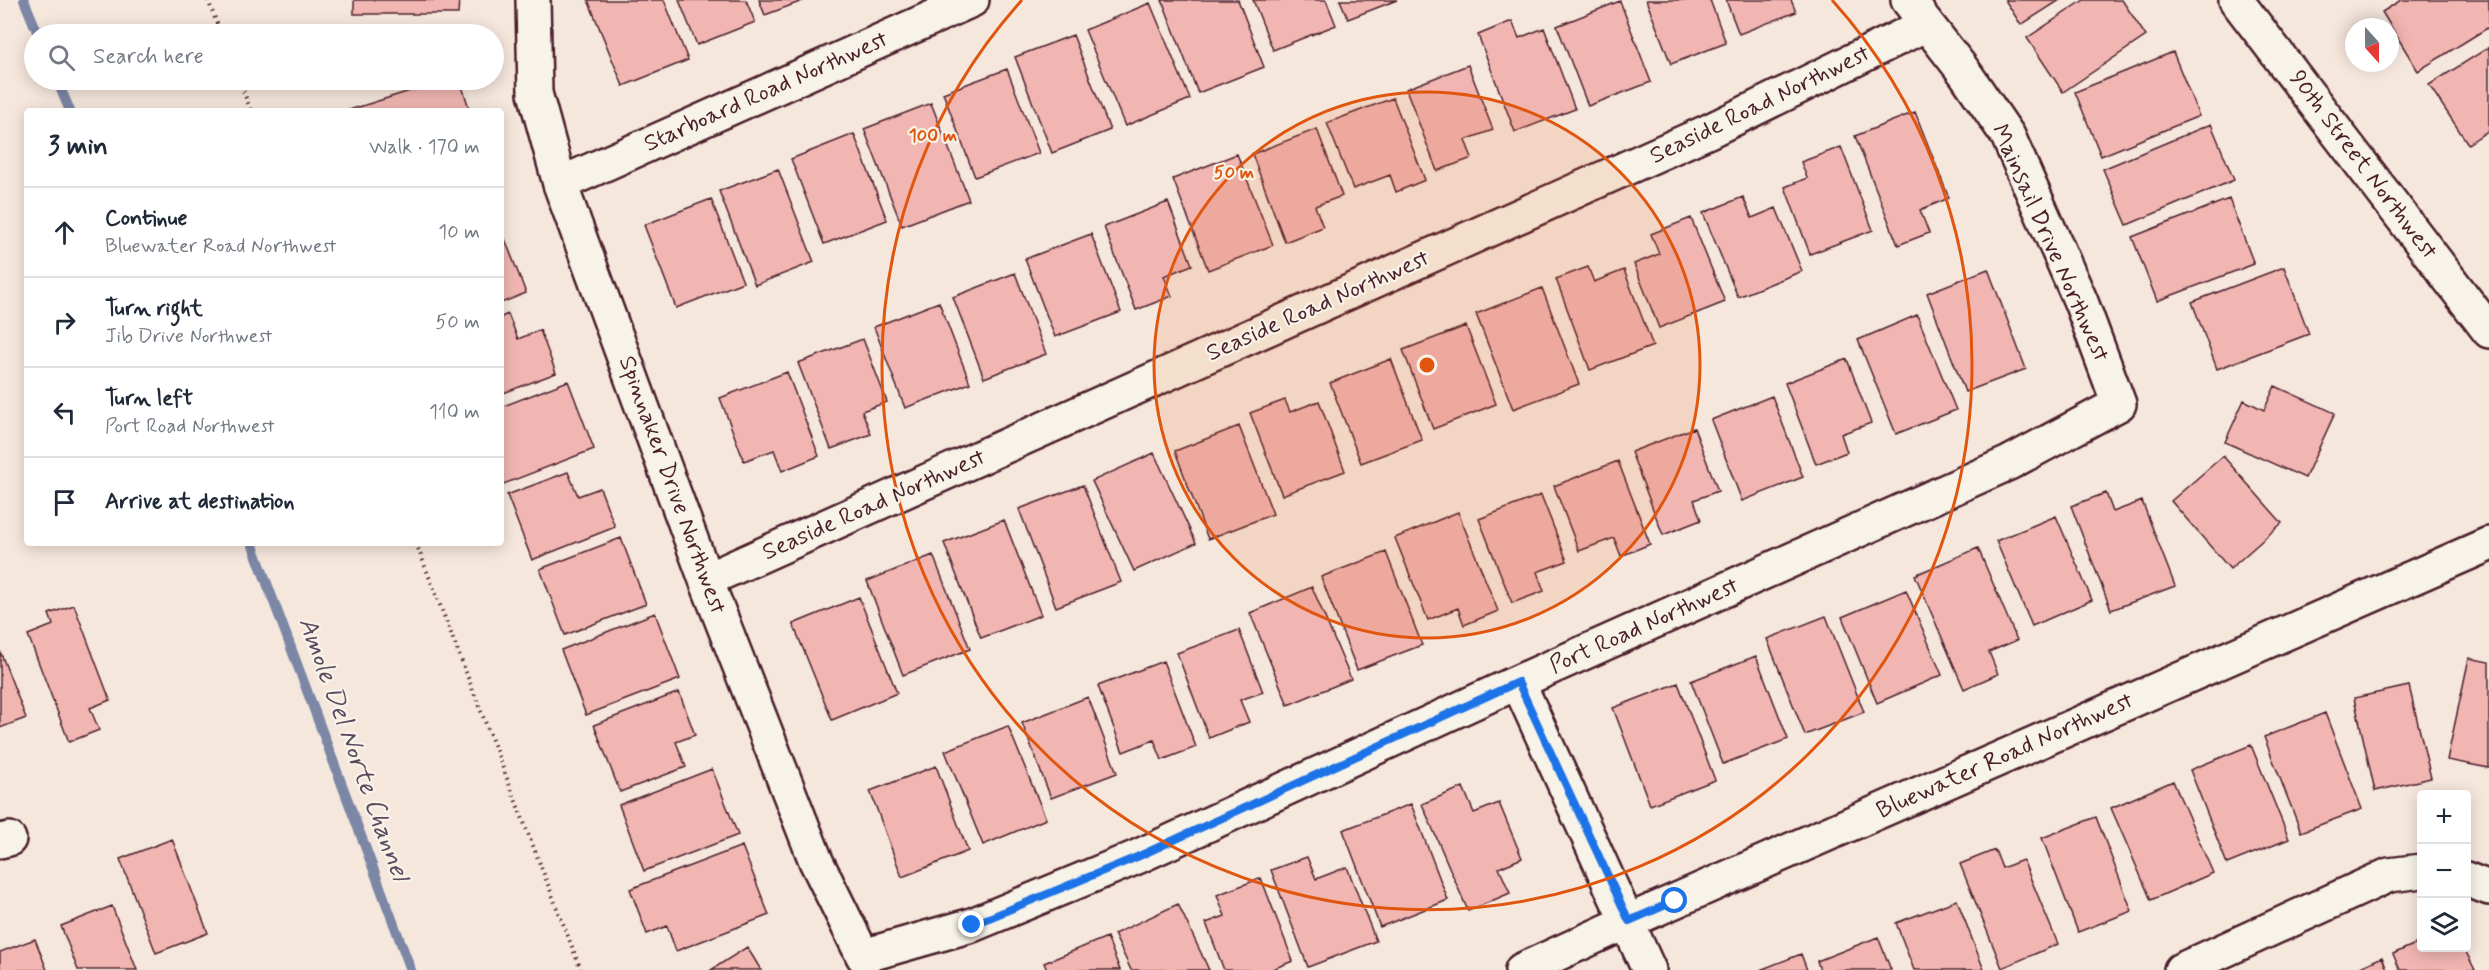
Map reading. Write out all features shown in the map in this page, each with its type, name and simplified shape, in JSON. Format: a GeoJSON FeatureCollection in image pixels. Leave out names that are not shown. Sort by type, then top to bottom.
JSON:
{"type":"FeatureCollection","features":[{"type":"Feature","properties":{"kind":"street","name":"Spinnaker Drive Northwest"},"geometry":{"type":"LineString","coordinates":[[533,0],[535,93],[560,183],[706,580],[816,861],[864,956]]}},
{"type":"Feature","properties":{"kind":"street","name":"Starboard Road Northwest"},"geometry":{"type":"LineString","coordinates":[[560,183],[972,0]]}},
{"type":"Feature","properties":{"kind":"street","name":"90th Street Northwest"},"geometry":{"type":"LineString","coordinates":[[2236,0],[2489,331]]}},
{"type":"Feature","properties":{"kind":"street","name":"Mainsail Drive Northwest"},"geometry":{"type":"LineString","coordinates":[[1917,12],[1965,73],[2008,135],[2081,302],[2119,404]]}},
{"type":"Feature","properties":{"kind":"street","name":"Seaside Road Northwest"},"geometry":{"type":"LineString","coordinates":[[706,580],[1709,131],[1917,12]]}},
{"type":"Feature","properties":{"kind":"street","name":"Port Road Northwest"},"geometry":{"type":"LineString","coordinates":[[864,956],[972,925],[1137,857],[1518,682],[2009,463],[2119,404]]}},
{"type":"Feature","properties":{"kind":"street","name":"Bluewater Road Northwest"},"geometry":{"type":"LineString","coordinates":[[1522,970],[2489,544]]}},
{"type":"Feature","properties":{"kind":"street"},"geometry":{"type":"LineString","coordinates":[[1518,682],[1629,921],[1649,970]]}},
{"type":"Feature","properties":{"kind":"street"},"geometry":{"type":"LineString","coordinates":[[2181,970],[2389,875],[2417,872]]}},
{"type":"Feature","properties":{"kind":"street"},"geometry":{"type":"LineString","coordinates":[[2471,881],[2489,888]]}},
{"type":"Feature","properties":{"kind":"path"},"geometry":{"type":"LineString","coordinates":[[208,0],[218,24]]}},
{"type":"Feature","properties":{"kind":"path"},"geometry":{"type":"LineString","coordinates":[[243,90],[250,108]]}},
{"type":"Feature","properties":{"kind":"path"},"geometry":{"type":"LineString","coordinates":[[417,546],[581,970]]}},
{"type":"Feature","properties":{"kind":"building"},"geometry":{"type":"Polygon","coordinates":[[[354,0],[459,0],[458,14],[354,14],[354,0]]]}},
{"type":"Feature","properties":{"kind":"building"},"geometry":{"type":"Polygon","coordinates":[[[588,0],[664,0],[688,60],[623,86],[588,0]]]}},
{"type":"Feature","properties":{"kind":"building"},"geometry":{"type":"Polygon","coordinates":[[[679,0],[746,0],[755,22],[697,45],[679,0]]]}},
{"type":"Feature","properties":{"kind":"building"},"geometry":{"type":"Polygon","coordinates":[[[759,0],[805,0],[765,15],[759,0]]]}},
{"type":"Feature","properties":{"kind":"building"},"geometry":{"type":"Polygon","coordinates":[[[1162,0],[1238,0],[1264,67],[1198,93],[1162,0]]]}},
{"type":"Feature","properties":{"kind":"building"},"geometry":{"type":"Polygon","coordinates":[[[1253,0],[1326,0],[1336,25],[1273,50],[1253,0]]]}},
{"type":"Feature","properties":{"kind":"building"},"geometry":{"type":"Polygon","coordinates":[[[1340,0],[1397,0],[1348,19],[1340,0]]]}},
{"type":"Feature","properties":{"kind":"building"},"geometry":{"type":"Polygon","coordinates":[[[1646,0],[1710,0],[1726,43],[1671,64],[1646,0]]]}},
{"type":"Feature","properties":{"kind":"building"},"geometry":{"type":"Polygon","coordinates":[[[1726,0],[1791,0],[1796,12],[1739,34],[1726,0]]]}},
{"type":"Feature","properties":{"kind":"building"},"geometry":{"type":"Polygon","coordinates":[[[2005,0],[2060,0],[2021,25],[2005,0]]]}},
{"type":"Feature","properties":{"kind":"building"},"geometry":{"type":"Polygon","coordinates":[[[2084,0],[2122,0],[2146,36],[2063,92],[2027,38],[2084,0]]]}},
{"type":"Feature","properties":{"kind":"building"},"geometry":{"type":"Polygon","coordinates":[[[2401,0],[2489,0],[2489,27],[2418,71],[2399,40],[2399,18],[2386,18],[2382,12],[2401,0]]]}},
{"type":"Feature","properties":{"kind":"building"},"geometry":{"type":"Polygon","coordinates":[[[1620,1],[1651,82],[1588,106],[1557,26],[1620,1]]]}},
{"type":"Feature","properties":{"kind":"building"},"geometry":{"type":"Polygon","coordinates":[[[1150,3],[1190,99],[1125,126],[1085,30],[1150,3]]]}},
{"type":"Feature","properties":{"kind":"building"},"geometry":{"type":"Polygon","coordinates":[[[1512,21],[1519,38],[1544,28],[1575,109],[1515,132],[1478,35],[1512,21]]]}},
{"type":"Feature","properties":{"kind":"building"},"geometry":{"type":"Polygon","coordinates":[[[1073,35],[1110,130],[1052,153],[1015,57],[1073,35]]]}},
{"type":"Feature","properties":{"kind":"building"},"geometry":{"type":"Polygon","coordinates":[[[2489,47],[2489,130],[2468,144],[2429,85],[2489,47]]]}},
{"type":"Feature","properties":{"kind":"building"},"geometry":{"type":"Polygon","coordinates":[[[2173,52],[2199,116],[2101,156],[2075,92],[2173,52]]]}},
{"type":"Feature","properties":{"kind":"building"},"geometry":{"type":"Polygon","coordinates":[[[1468,65],[1493,130],[1465,140],[1472,158],[1437,171],[1406,89],[1468,65]]]}},
{"type":"Feature","properties":{"kind":"building"},"geometry":{"type":"Polygon","coordinates":[[[1007,69],[1039,153],[975,177],[943,93],[1007,69]]]}},
{"type":"Feature","properties":{"kind":"building"},"geometry":{"type":"Polygon","coordinates":[[[413,90],[463,90],[469,108],[356,108],[413,90]]]}},
{"type":"Feature","properties":{"kind":"building"},"geometry":{"type":"Polygon","coordinates":[[[1393,98],[1425,180],[1396,192],[1390,175],[1353,189],[1327,123],[1393,98]]]}},
{"type":"Feature","properties":{"kind":"building"},"geometry":{"type":"Polygon","coordinates":[[[931,103],[969,200],[902,226],[864,129],[931,103]]]}},
{"type":"Feature","properties":{"kind":"building"},"geometry":{"type":"Polygon","coordinates":[[[1915,112],[1949,198],[1920,210],[1929,233],[1898,245],[1855,136],[1915,112]]]}},
{"type":"Feature","properties":{"kind":"building"},"geometry":{"type":"Polygon","coordinates":[[[2211,124],[2234,180],[2127,225],[2103,169],[2211,124]]]}},
{"type":"Feature","properties":{"kind":"building"},"geometry":{"type":"Polygon","coordinates":[[[1317,129],[1342,196],[1315,206],[1323,227],[1285,242],[1252,154],[1317,129]]]}},
{"type":"Feature","properties":{"kind":"building"},"geometry":{"type":"Polygon","coordinates":[[[854,134],[887,220],[824,244],[791,159],[854,134]]]}},
{"type":"Feature","properties":{"kind":"building"},"geometry":{"type":"Polygon","coordinates":[[[1841,147],[1873,230],[1810,254],[1785,187],[1807,178],[1801,162],[1841,147]]]}},
{"type":"Feature","properties":{"kind":"building"},"geometry":{"type":"Polygon","coordinates":[[[1237,154],[1273,245],[1208,270],[1173,179],[1237,154]]]}},
{"type":"Feature","properties":{"kind":"building"},"geometry":{"type":"Polygon","coordinates":[[[778,169],[814,262],[755,285],[719,191],[778,169]]]}},
{"type":"Feature","properties":{"kind":"building"},"geometry":{"type":"Polygon","coordinates":[[[1743,197],[1752,218],[1776,208],[1802,271],[1738,297],[1703,213],[1743,197]]]}},
{"type":"Feature","properties":{"kind":"building"},"geometry":{"type":"Polygon","coordinates":[[[711,199],[743,282],[676,308],[644,225],[711,199]]]}},
{"type":"Feature","properties":{"kind":"building"},"geometry":{"type":"Polygon","coordinates":[[[2229,199],[2254,264],[2157,301],[2132,237],[2229,199]]]}},
{"type":"Feature","properties":{"kind":"building"},"geometry":{"type":"Polygon","coordinates":[[[1168,202],[1192,265],[1164,276],[1172,296],[1136,310],[1104,227],[1168,202]]]}},
{"type":"Feature","properties":{"kind":"building"},"geometry":{"type":"Polygon","coordinates":[[[1691,218],[1725,302],[1659,328],[1634,264],[1659,254],[1651,234],[1691,218]]]}},
{"type":"Feature","properties":{"kind":"building"},"geometry":{"type":"Polygon","coordinates":[[[1091,234],[1121,312],[1055,337],[1025,259],[1091,234]]]}},
{"type":"Feature","properties":{"kind":"building"},"geometry":{"type":"Polygon","coordinates":[[[504,237],[526,293],[504,302],[504,237]]]}},
{"type":"Feature","properties":{"kind":"building"},"geometry":{"type":"Polygon","coordinates":[[[1588,267],[1594,282],[1624,270],[1653,346],[1590,370],[1556,279],[1588,267]]]}},
{"type":"Feature","properties":{"kind":"building"},"geometry":{"type":"Polygon","coordinates":[[[2284,267],[2309,334],[2217,369],[2192,302],[2284,267]]]}},
{"type":"Feature","properties":{"kind":"building"},"geometry":{"type":"Polygon","coordinates":[[[1988,269],[2026,369],[1965,392],[1927,293],[1988,269]]]}},
{"type":"Feature","properties":{"kind":"building"},"geometry":{"type":"Polygon","coordinates":[[[1015,273],[1046,354],[984,378],[953,297],[1015,273]]]}},
{"type":"Feature","properties":{"kind":"building"},"geometry":{"type":"Polygon","coordinates":[[[1542,288],[1579,384],[1513,409],[1476,314],[1542,288]]]}},
{"type":"Feature","properties":{"kind":"building"},"geometry":{"type":"Polygon","coordinates":[[[939,302],[970,383],[905,408],[874,327],[939,302]]]}},
{"type":"Feature","properties":{"kind":"building"},"geometry":{"type":"Polygon","coordinates":[[[508,314],[518,339],[540,330],[556,373],[504,393],[504,316],[508,314]]]}},
{"type":"Feature","properties":{"kind":"building"},"geometry":{"type":"Polygon","coordinates":[[[1917,315],[1956,410],[1896,434],[1858,340],[1917,315]]]}},
{"type":"Feature","properties":{"kind":"building"},"geometry":{"type":"Polygon","coordinates":[[[1466,326],[1496,404],[1433,429],[1403,350],[1466,326]]]}},
{"type":"Feature","properties":{"kind":"building"},"geometry":{"type":"Polygon","coordinates":[[[863,339],[887,402],[862,411],[871,434],[831,449],[798,363],[863,339]]]}},
{"type":"Feature","properties":{"kind":"building"},"geometry":{"type":"Polygon","coordinates":[[[1391,359],[1422,440],[1361,463],[1330,383],[1391,359]]]}},
{"type":"Feature","properties":{"kind":"building"},"geometry":{"type":"Polygon","coordinates":[[[1847,359],[1871,423],[1841,434],[1847,452],[1816,464],[1785,383],[1847,359]]]}},
{"type":"Feature","properties":{"kind":"building"},"geometry":{"type":"Polygon","coordinates":[[[787,372],[819,456],[782,471],[774,450],[744,461],[720,398],[787,372]]]}},
{"type":"Feature","properties":{"kind":"building"},"geometry":{"type":"Polygon","coordinates":[[[568,381],[594,449],[504,484],[504,406],[568,381]]]}},
{"type":"Feature","properties":{"kind":"building"},"geometry":{"type":"Polygon","coordinates":[[[2275,386],[2335,413],[2305,478],[2225,442],[2244,400],[2264,410],[2275,386]]]}},
{"type":"Feature","properties":{"kind":"building"},"geometry":{"type":"Polygon","coordinates":[[[1772,396],[1803,477],[1742,501],[1711,420],[1772,396]]]}},
{"type":"Feature","properties":{"kind":"building"},"geometry":{"type":"Polygon","coordinates":[[[1285,400],[1290,412],[1319,401],[1345,471],[1282,495],[1250,413],[1285,400]]]}},
{"type":"Feature","properties":{"kind":"building"},"geometry":{"type":"Polygon","coordinates":[[[1239,426],[1273,514],[1208,539],[1175,451],[1239,426]]]}},
{"type":"Feature","properties":{"kind":"building"},"geometry":{"type":"Polygon","coordinates":[[[1694,428],[1718,491],[1694,500],[1701,520],[1663,535],[1631,452],[1694,428]]]}},
{"type":"Feature","properties":{"kind":"building"},"geometry":{"type":"Polygon","coordinates":[[[1154,453],[1196,543],[1134,571],[1092,481],[1154,453]]]}},
{"type":"Feature","properties":{"kind":"building"},"geometry":{"type":"Polygon","coordinates":[[[2223,456],[2282,523],[2230,569],[2171,501],[2223,456]]]}},
{"type":"Feature","properties":{"kind":"building"},"geometry":{"type":"Polygon","coordinates":[[[1618,461],[1650,544],[1621,556],[1614,538],[1579,551],[1554,486],[1618,461]]]}},
{"type":"Feature","properties":{"kind":"building"},"geometry":{"type":"Polygon","coordinates":[[[568,472],[578,496],[600,488],[615,527],[532,560],[507,495],[568,472]]]}},
{"type":"Feature","properties":{"kind":"building"},"geometry":{"type":"Polygon","coordinates":[[[1083,485],[1121,582],[1056,607],[1019,509],[1083,485]]]}},
{"type":"Feature","properties":{"kind":"building"},"geometry":{"type":"Polygon","coordinates":[[[2106,493],[2113,512],[2142,501],[2175,586],[2111,610],[2071,506],[2106,493]]]}},
{"type":"Feature","properties":{"kind":"building"},"geometry":{"type":"Polygon","coordinates":[[[1541,495],[1567,561],[1537,572],[1544,591],[1512,603],[1479,519],[1541,495]]]}},
{"type":"Feature","properties":{"kind":"building"},"geometry":{"type":"Polygon","coordinates":[[[1458,512],[1498,611],[1464,625],[1458,608],[1428,620],[1395,538],[1458,512]]]}},
{"type":"Feature","properties":{"kind":"building"},"geometry":{"type":"Polygon","coordinates":[[[2056,516],[2092,600],[2032,626],[1996,541],[2056,516]]]}},
{"type":"Feature","properties":{"kind":"building"},"geometry":{"type":"Polygon","coordinates":[[[1004,520],[1041,615],[981,638],[944,543],[1004,520]]]}},
{"type":"Feature","properties":{"kind":"building"},"geometry":{"type":"Polygon","coordinates":[[[621,538],[646,604],[565,635],[540,569],[621,538]]]}},
{"type":"Feature","properties":{"kind":"building"},"geometry":{"type":"Polygon","coordinates":[[[1978,548],[2017,640],[1989,652],[1998,674],[1964,689],[1915,575],[1978,548]]]}},
{"type":"Feature","properties":{"kind":"building"},"geometry":{"type":"Polygon","coordinates":[[[1386,552],[1422,645],[1357,670],[1321,577],[1386,552]]]}},
{"type":"Feature","properties":{"kind":"building"},"geometry":{"type":"Polygon","coordinates":[[[933,555],[970,649],[903,675],[867,581],[933,555]]]}},
{"type":"Feature","properties":{"kind":"building"},"geometry":{"type":"Polygon","coordinates":[[[1312,587],[1351,679],[1288,705],[1250,613],[1312,587]]]}},
{"type":"Feature","properties":{"kind":"building"},"geometry":{"type":"Polygon","coordinates":[[[1906,590],[1942,675],[1877,703],[1842,617],[1906,590]]]}},
{"type":"Feature","properties":{"kind":"building"},"geometry":{"type":"Polygon","coordinates":[[[859,597],[897,693],[832,720],[793,624],[859,597]]]}},
{"type":"Feature","properties":{"kind":"building"},"geometry":{"type":"Polygon","coordinates":[[[74,605],[110,700],[90,708],[99,730],[69,742],[28,635],[53,625],[49,614],[74,605]]]}},
{"type":"Feature","properties":{"kind":"building"},"geometry":{"type":"Polygon","coordinates":[[[655,613],[680,679],[586,715],[561,650],[655,613]]]}},
{"type":"Feature","properties":{"kind":"building"},"geometry":{"type":"Polygon","coordinates":[[[1826,616],[1864,712],[1805,735],[1767,639],[1826,616]]]}},
{"type":"Feature","properties":{"kind":"building"},"geometry":{"type":"Polygon","coordinates":[[[1239,630],[1263,692],[1240,700],[1249,722],[1209,738],[1177,653],[1239,630]]]}},
{"type":"Feature","properties":{"kind":"building"},"geometry":{"type":"Polygon","coordinates":[[[0,651],[26,718],[0,728],[0,651]]]}},
{"type":"Feature","properties":{"kind":"building"},"geometry":{"type":"Polygon","coordinates":[[[1756,656],[1788,739],[1723,764],[1691,681],[1756,656]]]}},
{"type":"Feature","properties":{"kind":"building"},"geometry":{"type":"Polygon","coordinates":[[[2469,658],[2489,662],[2489,768],[2447,760],[2469,658]]]}},
{"type":"Feature","properties":{"kind":"building"},"geometry":{"type":"Polygon","coordinates":[[[1163,661],[1196,747],[1162,760],[1154,740],[1123,752],[1098,686],[1163,661]]]}},
{"type":"Feature","properties":{"kind":"building"},"geometry":{"type":"Polygon","coordinates":[[[1678,683],[1715,780],[1650,805],[1613,708],[1678,683]]]}},
{"type":"Feature","properties":{"kind":"building"},"geometry":{"type":"Polygon","coordinates":[[[2409,686],[2431,778],[2375,791],[2354,698],[2409,686]]]}},
{"type":"Feature","properties":{"kind":"building"},"geometry":{"type":"Polygon","coordinates":[[[679,692],[695,735],[676,742],[686,767],[620,792],[594,725],[679,692]]]}},
{"type":"Feature","properties":{"kind":"building"},"geometry":{"type":"Polygon","coordinates":[[[1088,697],[1117,773],[1051,798],[1022,723],[1088,697]]]}},
{"type":"Feature","properties":{"kind":"building"},"geometry":{"type":"Polygon","coordinates":[[[2325,713],[2362,809],[2301,832],[2264,737],[2325,713]]]}},
{"type":"Feature","properties":{"kind":"building"},"geometry":{"type":"Polygon","coordinates":[[[1008,726],[1046,819],[983,845],[945,751],[1008,726]]]}},
{"type":"Feature","properties":{"kind":"building"},"geometry":{"type":"Polygon","coordinates":[[[2251,745],[2289,839],[2227,864],[2190,770],[2251,745]]]}},
{"type":"Feature","properties":{"kind":"building"},"geometry":{"type":"Polygon","coordinates":[[[936,766],[968,851],[902,877],[870,791],[936,766]]]}},
{"type":"Feature","properties":{"kind":"building"},"geometry":{"type":"Polygon","coordinates":[[[712,769],[738,835],[644,871],[619,805],[712,769]]]}},
{"type":"Feature","properties":{"kind":"building"},"geometry":{"type":"Polygon","coordinates":[[[2173,781],[2213,873],[2151,900],[2111,808],[2173,781]]]}},
{"type":"Feature","properties":{"kind":"building"},"geometry":{"type":"Polygon","coordinates":[[[1463,787],[1474,813],[1499,803],[1522,858],[1499,868],[1510,893],[1468,911],[1422,804],[1463,787]]]}},
{"type":"Feature","properties":{"kind":"building"},"geometry":{"type":"Polygon","coordinates":[[[1411,804],[1448,900],[1380,927],[1343,830],[1411,804]]]}},
{"type":"Feature","properties":{"kind":"building"},"geometry":{"type":"Polygon","coordinates":[[[2096,817],[2132,911],[2078,932],[2042,838],[2096,817]]]}},
{"type":"Feature","properties":{"kind":"building"},"geometry":{"type":"Polygon","coordinates":[[[172,839],[208,933],[156,953],[120,859],[172,839]]]}},
{"type":"Feature","properties":{"kind":"building"},"geometry":{"type":"Polygon","coordinates":[[[742,846],[769,915],[676,951],[667,926],[647,934],[630,889],[742,846]]]}},
{"type":"Feature","properties":{"kind":"building"},"geometry":{"type":"Polygon","coordinates":[[[1995,850],[2002,868],[2023,860],[2058,944],[2002,968],[1960,864],[1995,850]]]}},
{"type":"Feature","properties":{"kind":"building"},"geometry":{"type":"Polygon","coordinates":[[[1307,857],[1316,879],[1347,867],[1376,941],[1308,967],[1271,870],[1307,857]]]}},
{"type":"Feature","properties":{"kind":"building"},"geometry":{"type":"Polygon","coordinates":[[[1261,878],[1293,961],[1270,970],[1224,970],[1206,923],[1225,916],[1217,895],[1261,878]]]}},
{"type":"Feature","properties":{"kind":"building"},"geometry":{"type":"Polygon","coordinates":[[[1957,900],[1984,970],[1914,970],[1896,923],[1957,900]]]}},
{"type":"Feature","properties":{"kind":"building"},"geometry":{"type":"Polygon","coordinates":[[[1178,904],[1209,970],[1131,970],[1114,934],[1178,904]]]}},
{"type":"Feature","properties":{"kind":"building"},"geometry":{"type":"Polygon","coordinates":[[[112,906],[137,970],[78,970],[61,926],[112,906]]]}},
{"type":"Feature","properties":{"kind":"building"},"geometry":{"type":"Polygon","coordinates":[[[1107,937],[1120,970],[1047,970],[1044,963],[1107,937]]]}},
{"type":"Feature","properties":{"kind":"building"},"geometry":{"type":"Polygon","coordinates":[[[1878,937],[1891,970],[1820,970],[1817,961],[1878,937]]]}},
{"type":"Feature","properties":{"kind":"building"},"geometry":{"type":"Polygon","coordinates":[[[35,939],[47,970],[0,970],[0,952],[35,939]]]}},
{"type":"Feature","properties":{"kind":"building"},"geometry":{"type":"Polygon","coordinates":[[[2417,943],[2417,952],[2466,952],[2475,970],[2400,970],[2393,954],[2417,943]]]}},
{"type":"Feature","properties":{"kind":"building"},"geometry":{"type":"Polygon","coordinates":[[[747,947],[761,970],[711,970],[747,947]]]}},
{"type":"Feature","properties":{"kind":"building"},"geometry":{"type":"Polygon","coordinates":[[[1801,954],[1807,970],[1760,970],[1801,954]]]}},
{"type":"Feature","properties":{"kind":"building"},"geometry":{"type":"Polygon","coordinates":[[[2382,957],[2387,970],[2354,970],[2382,957]]]}},
{"type":"Feature","properties":{"kind":"waterway","name":"Amole Del Norte Channel"},"geometry":{"type":"LineString","coordinates":[[24,0],[34,24]]}},
{"type":"Feature","properties":{"kind":"waterway","name":"Amole Del Norte Channel"},"geometry":{"type":"LineString","coordinates":[[61,90],[69,108]]}},
{"type":"Feature","properties":{"kind":"waterway","name":"Amole Del Norte Channel"},"geometry":{"type":"LineString","coordinates":[[253,546],[411,970]]}},
{"type":"Feature","properties":{"kind":"route"},"geometry":{"type":"LineString","coordinates":[[972,925],[1137,857],[1518,682],[1629,921],[1675,901]]}}]}
